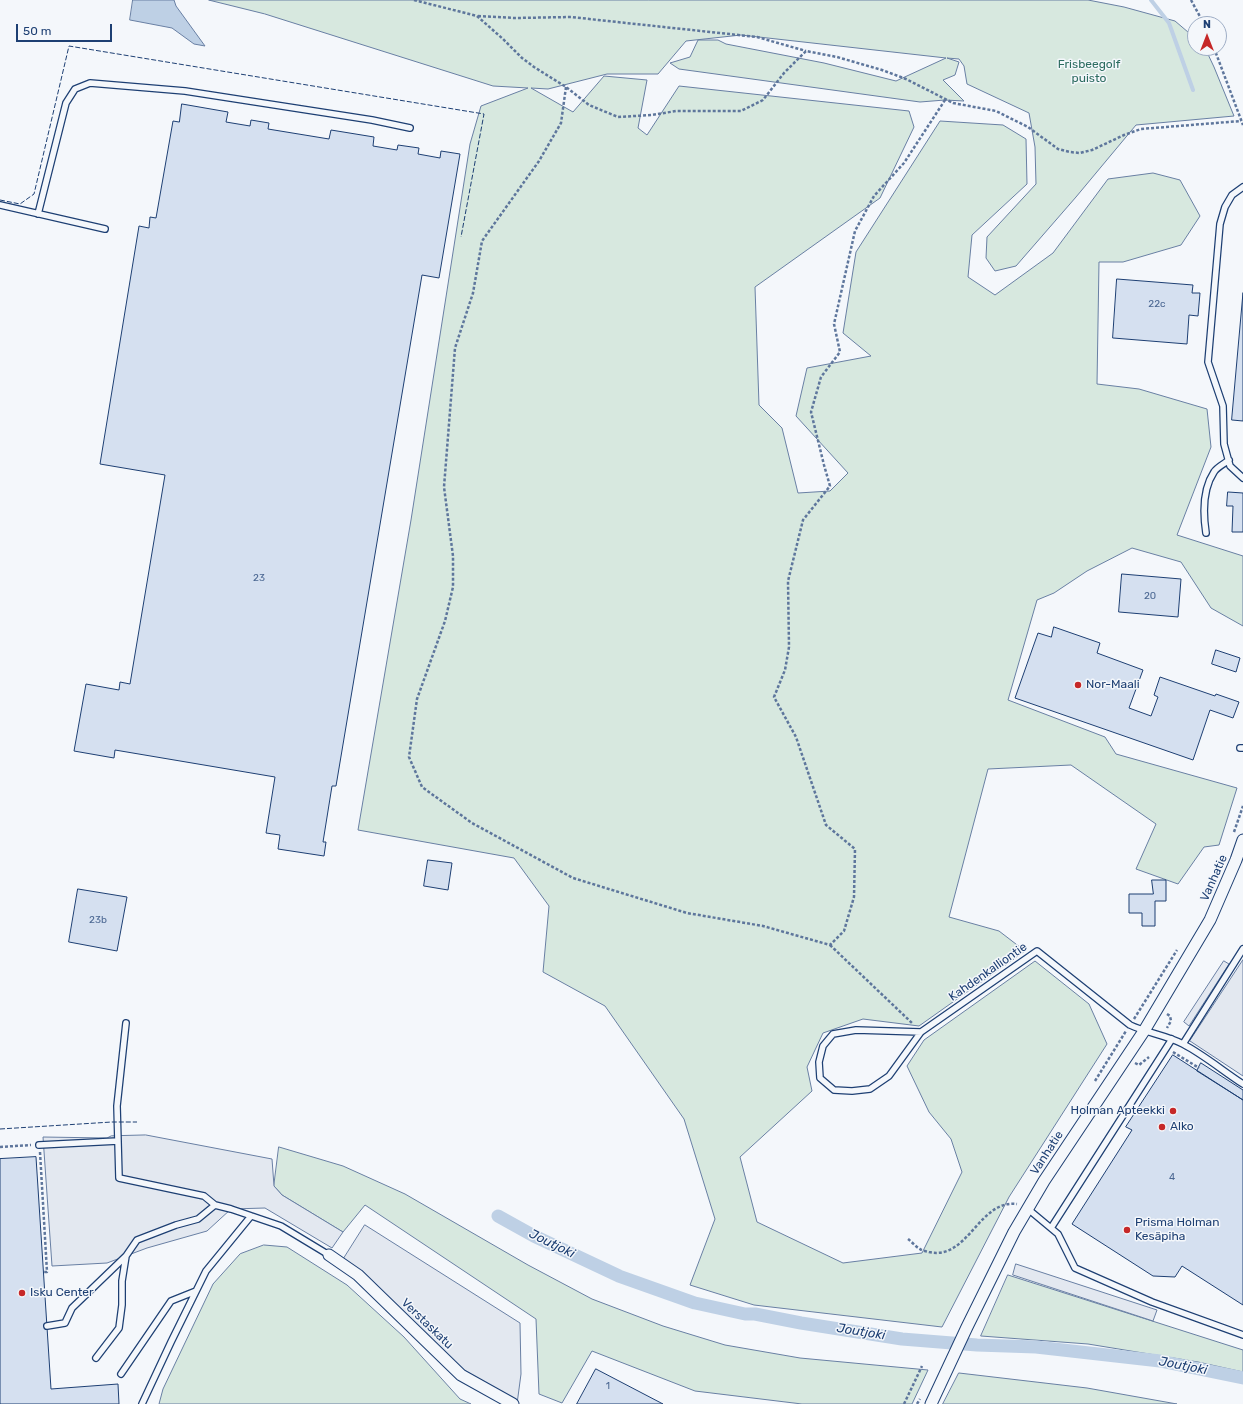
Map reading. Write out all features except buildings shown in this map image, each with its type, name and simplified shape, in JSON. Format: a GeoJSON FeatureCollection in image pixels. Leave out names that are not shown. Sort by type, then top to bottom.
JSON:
{"type":"FeatureCollection","features":[{"type":"Feature","properties":{"kind":"street","name":"Vanhatie"},"geometry":{"type":"LineString","coordinates":[[931,1404],[1014,1232],[1024,1207],[1044,1181],[1144,1031],[1210,920],[1243,840]]}},
{"type":"Feature","properties":{"kind":"street","name":"Verstaskatu"},"geometry":{"type":"LineString","coordinates":[[329,1255],[358,1275],[461,1375],[513,1404]]}},
{"type":"Feature","properties":{"kind":"lane"},"geometry":{"type":"LineString","coordinates":[[38,214],[66,103],[75,89],[90,83],[185,91],[372,120],[410,128]]}},
{"type":"Feature","properties":{"kind":"lane"},"geometry":{"type":"LineString","coordinates":[[1243,187],[1232,195],[1225,207],[1220,224],[1208,362],[1223,406],[1224,444],[1230,466],[1243,478]]}},
{"type":"Feature","properties":{"kind":"lane"},"geometry":{"type":"LineString","coordinates":[[0,205],[105,229]]}},
{"type":"Feature","properties":{"kind":"lane"},"geometry":{"type":"LineString","coordinates":[[1206,533],[1204,515],[1206,488],[1215,471],[1229,460]]}},
{"type":"Feature","properties":{"kind":"lane"},"geometry":{"type":"LineString","coordinates":[[1183,1044],[1243,949]]}},
{"type":"Feature","properties":{"kind":"lane","name":"Kahdenkalliontie"},"geometry":{"type":"LineString","coordinates":[[921,1032],[856,1030],[833,1034],[823,1046],[819,1062],[820,1078],[834,1090],[852,1091],[870,1089],[889,1076],[921,1032],[1037,951],[1130,1025],[1183,1044],[1243,1084]]}},
{"type":"Feature","properties":{"kind":"lane"},"geometry":{"type":"LineString","coordinates":[[126,1023],[117,1106],[119,1178],[204,1196],[215,1205],[281,1226],[329,1255]]}},
{"type":"Feature","properties":{"kind":"lane"},"geometry":{"type":"LineString","coordinates":[[1051,1228],[1172,1039]]}},
{"type":"Feature","properties":{"kind":"lane"},"geometry":{"type":"LineString","coordinates":[[39,1145],[118,1141]]}},
{"type":"Feature","properties":{"kind":"lane"},"geometry":{"type":"LineString","coordinates":[[47,1326],[65,1323],[72,1308],[126,1256],[137,1240],[176,1225],[198,1219],[215,1205]]}},
{"type":"Feature","properties":{"kind":"lane"},"geometry":{"type":"LineString","coordinates":[[1024,1207],[1058,1234],[1075,1268],[1152,1302],[1243,1335]]}},
{"type":"Feature","properties":{"kind":"lane"},"geometry":{"type":"LineString","coordinates":[[142,1404],[206,1271],[251,1216]]}},
{"type":"Feature","properties":{"kind":"lane"},"geometry":{"type":"LineString","coordinates":[[96,1358],[119,1328],[122,1306],[122,1280],[126,1256]]}},
{"type":"Feature","properties":{"kind":"lane"},"geometry":{"type":"LineString","coordinates":[[120,1374],[171,1301],[196,1291]]}},
{"type":"Feature","properties":{"kind":"path"},"geometry":{"type":"LineString","coordinates":[[414,0],[477,16],[571,18],[757,37],[882,70],[906,79],[953,103],[996,111],[1028,128],[1058,149],[1080,153],[1092,150],[1124,134],[1141,129],[1241,121]]}},
{"type":"Feature","properties":{"kind":"path"},"geometry":{"type":"LineString","coordinates":[[1191,0],[1200,16]]}},
{"type":"Feature","properties":{"kind":"path"},"geometry":{"type":"LineString","coordinates":[[477,16],[522,58],[566,87],[589,105],[618,117],[652,115],[676,111],[741,112],[763,100],[784,73],[806,51]]}},
{"type":"Feature","properties":{"kind":"path"},"geometry":{"type":"LineString","coordinates":[[1217,56],[1243,125]]}},
{"type":"Feature","properties":{"kind":"path"},"geometry":{"type":"LineString","coordinates":[[566,87],[561,123],[539,161],[482,241],[473,293],[455,348],[444,487],[453,556],[453,586],[445,621],[417,699],[410,757],[422,787],[472,823],[573,878],[687,913],[763,926],[830,945],[921,1032]]}},
{"type":"Feature","properties":{"kind":"path"},"geometry":{"type":"LineString","coordinates":[[830,945],[844,931],[854,897],[855,849],[826,825],[796,738],[774,697],[785,670],[789,647],[788,581],[803,520],[830,486],[811,412],[821,377],[840,352],[834,324],[855,231],[874,196],[904,163],[945,100]]}},
{"type":"Feature","properties":{"kind":"path"},"geometry":{"type":"LineString","coordinates":[[1234,833],[1243,806]]}},
{"type":"Feature","properties":{"kind":"path"},"geometry":{"type":"LineString","coordinates":[[1093,1084],[1181,944]]}},
{"type":"Feature","properties":{"kind":"path"},"geometry":{"type":"LineString","coordinates":[[1166,1048],[1199,1068]]}},
{"type":"Feature","properties":{"kind":"path"},"geometry":{"type":"LineString","coordinates":[[0,1147],[39,1145],[47,1272],[43,1272]]}},
{"type":"Feature","properties":{"kind":"path"},"geometry":{"type":"LineString","coordinates":[[908,1239],[920,1250],[934,1253],[942,1252],[960,1243],[991,1211],[999,1206],[1011,1203],[1024,1207]]}},
{"type":"Feature","properties":{"kind":"path"},"geometry":{"type":"LineString","coordinates":[[1015,1211],[1024,1207]]}},
{"type":"Feature","properties":{"kind":"path"},"geometry":{"type":"LineString","coordinates":[[904,1404],[922,1366]]}},
{"type":"Feature","properties":{"kind":"green space","name":"Frisbeegolf puisto"},"geometry":{"type":"Polygon","coordinates":[[[209,0],[1088,0],[1124,7],[1175,21],[1187,31],[1187,56],[1209,56],[1234,116],[1136,125],[1016,266],[995,271],[986,258],[987,237],[1036,184],[1035,147],[1029,113],[967,84],[964,66],[959,59],[947,58],[959,62],[955,75],[943,80],[964,101],[945,100],[920,102],[679,69],[670,63],[690,57],[698,40],[718,40],[726,44],[824,63],[896,81],[946,58],[741,35],[686,41],[658,74],[607,74],[548,89],[531,88],[573,112],[604,76],[647,80],[638,128],[647,135],[679,86],[909,111],[914,127],[880,198],[755,287],[759,405],[782,428],[798,493],[830,491],[848,473],[796,416],[807,368],[871,356],[843,333],[856,252],[940,121],[1003,125],[1026,139],[1027,184],[972,235],[968,277],[995,295],[1053,253],[1108,179],[1153,173],[1180,180],[1200,216],[1181,245],[1123,262],[1099,262],[1097,384],[1139,389],[1207,409],[1211,447],[1177,535],[1243,556],[1243,626],[1211,608],[1181,562],[1132,548],[1087,571],[1054,593],[1037,600],[1008,700],[1105,737],[1116,754],[1237,788],[1219,845],[1204,847],[1178,884],[1136,869],[1156,824],[1071,765],[988,769],[949,917],[999,931],[1025,951],[919,1026],[863,1019],[823,1033],[807,1067],[812,1091],[740,1157],[757,1222],[843,1263],[922,1253],[962,1172],[951,1139],[929,1112],[907,1066],[924,1040],[1035,961],[1089,1004],[1107,1044],[1009,1197],[942,1327],[754,1305],[690,1285],[715,1219],[684,1119],[605,1006],[543,972],[549,906],[514,858],[358,830],[411,520],[470,144],[481,106],[528,88],[493,86],[265,14],[209,0]]]}},
{"type":"Feature","properties":{"kind":"green space"},"geometry":{"type":"Polygon","coordinates":[[[279,1147],[343,1166],[405,1194],[528,1265],[592,1299],[663,1326],[725,1345],[800,1358],[928,1370],[912,1404],[802,1404],[695,1391],[592,1351],[562,1403],[539,1394],[536,1319],[365,1205],[343,1232],[282,1195],[274,1186],[279,1147]]]}},
{"type":"Feature","properties":{"kind":"green space"},"geometry":{"type":"Polygon","coordinates":[[[264,1245],[287,1247],[347,1285],[404,1337],[460,1399],[471,1404],[159,1404],[163,1389],[213,1284],[240,1254],[264,1245]]]}},
{"type":"Feature","properties":{"kind":"green space"},"geometry":{"type":"Polygon","coordinates":[[[1008,1275],[1243,1350],[1243,1372],[1198,1362],[1088,1344],[981,1336],[1008,1275]]]}},
{"type":"Feature","properties":{"kind":"green space"},"geometry":{"type":"Polygon","coordinates":[[[959,1373],[1087,1388],[1177,1404],[943,1404],[959,1373]]]}},
{"type":"Feature","properties":{"kind":"shaded area"},"geometry":{"type":"Polygon","coordinates":[[[1243,960],[1243,1076],[1190,1041],[1243,960]]]}},
{"type":"Feature","properties":{"kind":"shaded area"},"geometry":{"type":"Polygon","coordinates":[[[1224,961],[1229,964],[1189,1026],[1184,1022],[1224,961]]]}},
{"type":"Feature","properties":{"kind":"shaded area"},"geometry":{"type":"Polygon","coordinates":[[[146,1135],[272,1159],[274,1186],[282,1195],[343,1232],[332,1248],[265,1208],[231,1209],[207,1231],[147,1248],[107,1263],[52,1266],[43,1137],[107,1138],[111,1136],[146,1135]]]}},
{"type":"Feature","properties":{"kind":"shaded area"},"geometry":{"type":"Polygon","coordinates":[[[365,1225],[520,1323],[521,1374],[517,1404],[461,1375],[341,1263],[365,1225]]]}},
{"type":"Feature","properties":{"kind":"shaded area"},"geometry":{"type":"Polygon","coordinates":[[[1016,1264],[1157,1310],[1153,1321],[1013,1275],[1016,1264]]]}},
{"type":"Feature","properties":{"kind":"water"},"geometry":{"type":"Polygon","coordinates":[[[133,0],[174,0],[176,6],[205,46],[194,44],[172,28],[130,20],[133,0]]]}},
{"type":"Feature","properties":{"kind":"waterway"},"geometry":{"type":"LineString","coordinates":[[1151,0],[1169,23],[1193,90]]}},
{"type":"Feature","properties":{"kind":"waterway","name":"Joutjoki"},"geometry":{"type":"LineString","coordinates":[[498,1216],[534,1236],[619,1276],[695,1303],[745,1314],[755,1314],[902,1339],[977,1345],[1036,1347],[1160,1361],[1243,1378]]}},
{"type":"Feature","properties":{"kind":"fence"},"geometry":{"type":"LineString","coordinates":[[0,200],[20,204],[34,194],[69,46],[484,114],[461,237]]}},
{"type":"Feature","properties":{"kind":"fence"},"geometry":{"type":"LineString","coordinates":[[0,1129],[112,1122],[137,1122]]}},
{"type":"Feature","properties":{"kind":"place","name":"Nor-Maali"},"geometry":{"type":"Point","coordinates":[1078,685]}},
{"type":"Feature","properties":{"kind":"place","name":"Holman Apteekki"},"geometry":{"type":"Point","coordinates":[1173,1111]}},
{"type":"Feature","properties":{"kind":"place","name":"Alko"},"geometry":{"type":"Point","coordinates":[1162,1127]}},
{"type":"Feature","properties":{"kind":"place","name":"Prisma Holman Kesäpiha"},"geometry":{"type":"Point","coordinates":[1127,1230]}},
{"type":"Feature","properties":{"kind":"place","name":"Isku Center"},"geometry":{"type":"Point","coordinates":[22,1293]}}]}
